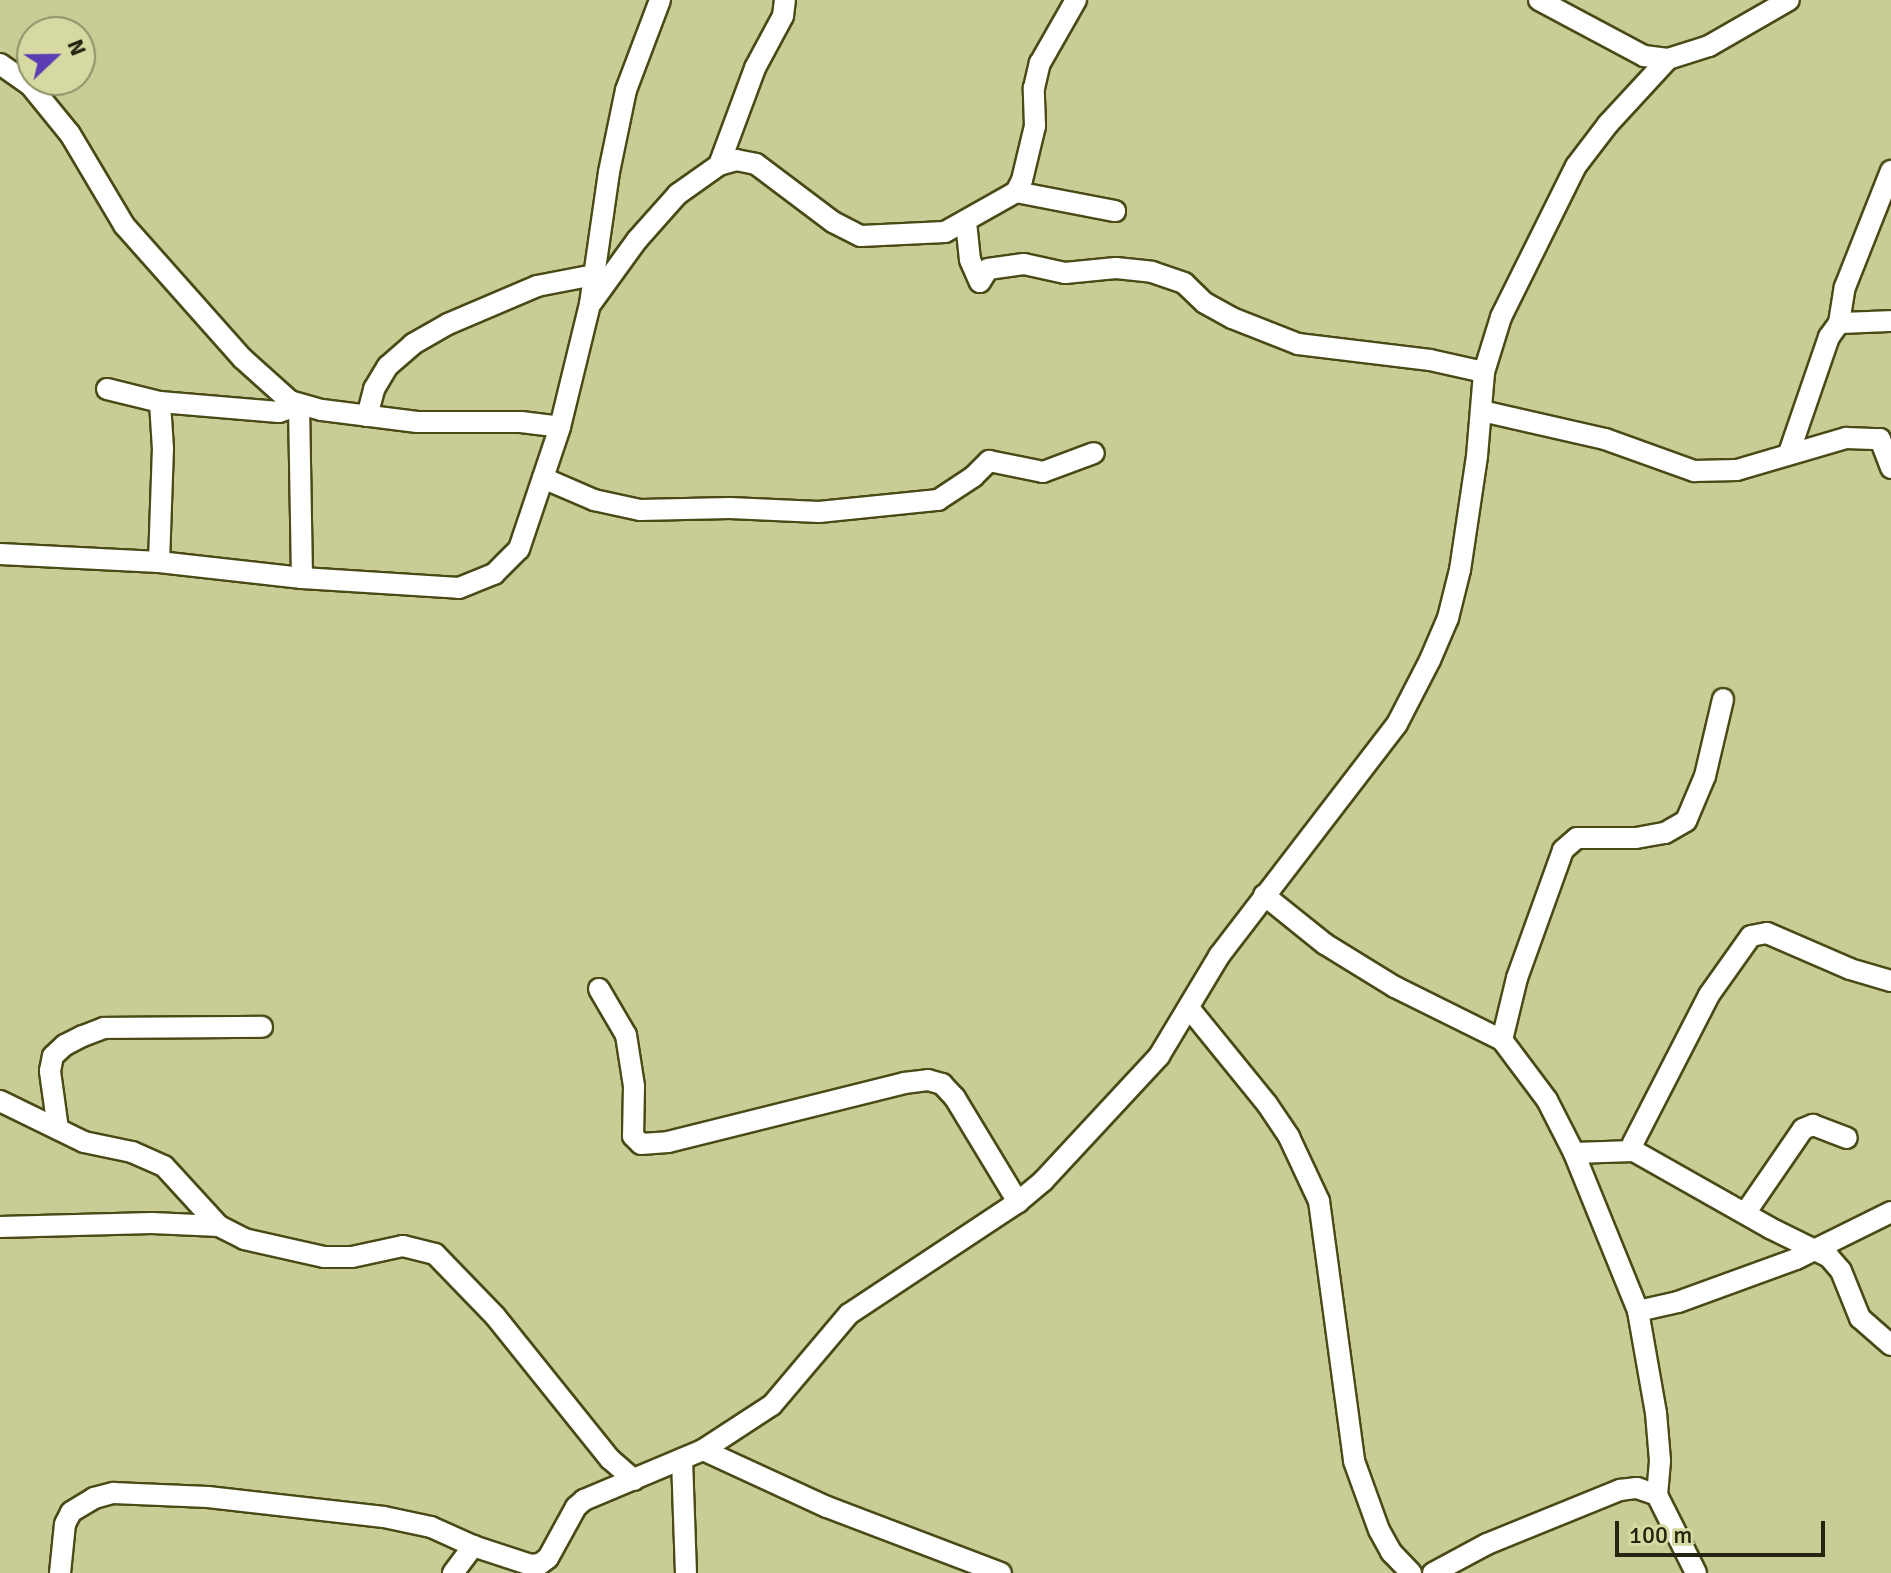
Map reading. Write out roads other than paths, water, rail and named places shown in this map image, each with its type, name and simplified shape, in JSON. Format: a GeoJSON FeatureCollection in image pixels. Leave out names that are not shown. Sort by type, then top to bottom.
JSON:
{"type":"FeatureCollection","features":[{"type":"Feature","properties":{"kind":"street"},"geometry":{"type":"LineString","coordinates":[[0,554],[159,562],[302,578],[459,588],[494,574],[519,549],[560,427],[590,304],[626,90],[660,0]]}},
{"type":"Feature","properties":{"kind":"street"},"geometry":{"type":"LineString","coordinates":[[719,165],[755,68],[783,16],[785,0]]}},
{"type":"Feature","properties":{"kind":"street"},"geometry":{"type":"LineString","coordinates":[[590,304],[656,216],[678,194],[719,165],[736,160],[756,164],[841,227],[861,236],[923,236],[945,232],[1016,192],[1022,180],[1035,126],[1034,88],[1040,63],[1076,0]]}},
{"type":"Feature","properties":{"kind":"street"},"geometry":{"type":"LineString","coordinates":[[1539,0],[1644,56],[1668,59],[1709,46],[1789,0]]}},
{"type":"Feature","properties":{"kind":"street"},"geometry":{"type":"LineString","coordinates":[[1561,0],[1571,19]]}},
{"type":"Feature","properties":{"kind":"street"},"geometry":{"type":"LineString","coordinates":[[60,1573],[65,1524],[71,1512],[94,1498],[113,1493],[208,1497],[384,1517],[431,1527],[473,1546],[531,1565],[540,1564],[548,1558],[576,1507],[591,1497],[703,1450],[772,1405],[857,1307],[909,1277],[1018,1202],[1043,1181],[1159,1056],[1219,956],[1264,895],[1364,772],[1397,724],[1448,618],[1460,570],[1482,411],[1484,372],[1501,317],[1576,166],[1608,124],[1668,59]]}},
{"type":"Feature","properties":{"kind":"street"},"geometry":{"type":"LineString","coordinates":[[0,64],[30,85],[70,134],[124,225],[194,305],[265,382],[299,405],[367,416],[478,425],[542,423],[560,427]]}},
{"type":"Feature","properties":{"kind":"street"},"geometry":{"type":"LineString","coordinates":[[1789,453],[1825,347],[1839,323],[1845,287],[1891,171]]}},
{"type":"Feature","properties":{"kind":"street"},"geometry":{"type":"LineString","coordinates":[[1016,192],[1115,211]]}},
{"type":"Feature","properties":{"kind":"street"},"geometry":{"type":"LineString","coordinates":[[966,222],[970,260],[980,282],[988,269],[1024,264],[1065,273],[1116,268],[1152,272],[1184,283],[1205,303],[1232,318],[1298,344],[1430,360],[1484,372]]}},
{"type":"Feature","properties":{"kind":"street"},"geometry":{"type":"LineString","coordinates":[[367,416],[374,389],[388,366],[413,344],[448,324],[537,286],[594,275]]}},
{"type":"Feature","properties":{"kind":"street"},"geometry":{"type":"LineString","coordinates":[[1839,323],[1891,321]]}},
{"type":"Feature","properties":{"kind":"street"},"geometry":{"type":"LineString","coordinates":[[107,389],[160,402],[279,412],[299,405]]}},
{"type":"Feature","properties":{"kind":"street"},"geometry":{"type":"LineString","coordinates":[[159,562],[163,449],[160,402]]}},
{"type":"Feature","properties":{"kind":"street"},"geometry":{"type":"LineString","coordinates":[[299,405],[302,578]]}},
{"type":"Feature","properties":{"kind":"street"},"geometry":{"type":"LineString","coordinates":[[1482,411],[1605,439],[1694,471],[1737,470],[1846,438],[1880,439],[1891,468]]}},
{"type":"Feature","properties":{"kind":"street"},"geometry":{"type":"LineString","coordinates":[[543,478],[594,500],[640,510],[730,508],[819,512],[938,500],[973,477],[989,461],[1043,472],[1094,453]]}},
{"type":"Feature","properties":{"kind":"street"},"geometry":{"type":"LineString","coordinates":[[1502,1040],[1517,978],[1563,850],[1577,838],[1636,838],[1665,833],[1686,821],[1705,776],[1723,699]]}},
{"type":"Feature","properties":{"kind":"street"},"geometry":{"type":"LineString","coordinates":[[1264,895],[1325,944],[1395,987],[1502,1040],[1547,1100],[1574,1153],[1638,1311],[1656,1413],[1660,1461],[1657,1495],[1696,1573]]}},
{"type":"Feature","properties":{"kind":"street"},"geometry":{"type":"LineString","coordinates":[[1634,1151],[1633,1143],[1709,995],[1751,936],[1767,933],[1850,969],[1891,981]]}},
{"type":"Feature","properties":{"kind":"street"},"geometry":{"type":"LineString","coordinates":[[599,989],[626,1035],[634,1086],[633,1136],[641,1144],[668,1142],[904,1083],[928,1080],[942,1084],[955,1098],[1018,1202]]}},
{"type":"Feature","properties":{"kind":"street"},"geometry":{"type":"LineString","coordinates":[[1189,1008],[1267,1104],[1289,1137],[1319,1201],[1354,1461],[1379,1530],[1391,1552],[1411,1573]]}},
{"type":"Feature","properties":{"kind":"street"},"geometry":{"type":"LineString","coordinates":[[58,1129],[50,1071],[53,1056],[83,1036],[104,1028],[262,1027]]}},
{"type":"Feature","properties":{"kind":"street"},"geometry":{"type":"LineString","coordinates":[[0,1101],[84,1142],[132,1152],[164,1166],[219,1226],[244,1239],[324,1257],[352,1257],[403,1246],[435,1254],[495,1316],[610,1459],[634,1480]]}},
{"type":"Feature","properties":{"kind":"street"},"geometry":{"type":"LineString","coordinates":[[1746,1212],[1803,1129],[1813,1125],[1847,1138]]}},
{"type":"Feature","properties":{"kind":"street"},"geometry":{"type":"LineString","coordinates":[[1574,1153],[1634,1151],[1770,1228],[1816,1249],[1841,1271],[1860,1318],[1891,1345]]}},
{"type":"Feature","properties":{"kind":"street"},"geometry":{"type":"LineString","coordinates":[[1638,1311],[1678,1302],[1816,1249],[1891,1212]]}},
{"type":"Feature","properties":{"kind":"street"},"geometry":{"type":"LineString","coordinates":[[0,1227],[152,1223],[219,1226]]}},
{"type":"Feature","properties":{"kind":"street"},"geometry":{"type":"LineString","coordinates":[[703,1450],[827,1507],[1001,1573]]}},
{"type":"Feature","properties":{"kind":"street"},"geometry":{"type":"LineString","coordinates":[[682,1459],[686,1573]]}},
{"type":"Feature","properties":{"kind":"street"},"geometry":{"type":"LineString","coordinates":[[1433,1573],[1487,1544],[1620,1490],[1637,1488],[1657,1495]]}},
{"type":"Feature","properties":{"kind":"street"},"geometry":{"type":"LineString","coordinates":[[453,1573],[473,1546]]}}]}
